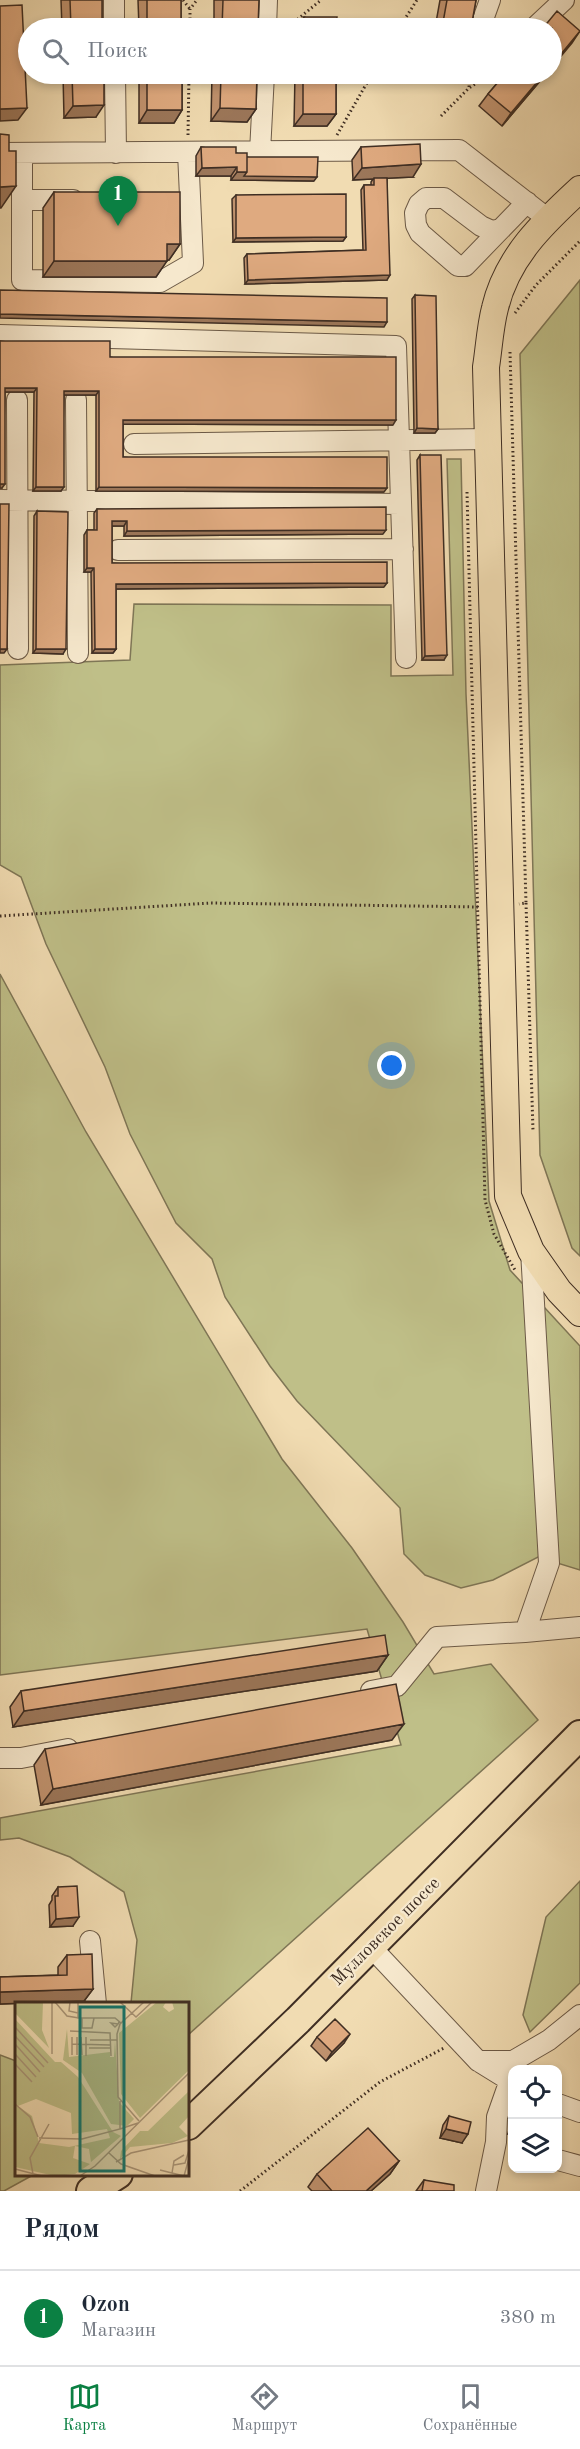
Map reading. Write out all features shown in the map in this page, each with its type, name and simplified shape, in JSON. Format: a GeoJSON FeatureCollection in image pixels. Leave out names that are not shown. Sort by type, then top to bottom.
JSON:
{"type":"FeatureCollection","features":[{"type":"Feature","properties":{"kind":"highway","name":"Мулловское шоссе"},"geometry":{"type":"LineString","coordinates":[[189,2124],[297,2020],[580,1735]]}},
{"type":"Feature","properties":{"kind":"highway"},"geometry":{"type":"LineString","coordinates":[[91,2191],[116,2176]]}},
{"type":"Feature","properties":{"kind":"main road"},"geometry":{"type":"LineString","coordinates":[[580,189],[548,219],[516,256],[495,308],[486,368],[508,1196],[531,1251],[559,1291],[580,1313]]}},
{"type":"Feature","properties":{"kind":"lane"},"geometry":{"type":"LineString","coordinates":[[114,0],[114,18]]}},
{"type":"Feature","properties":{"kind":"lane"},"geometry":{"type":"LineString","coordinates":[[266,18],[267,0]]}},
{"type":"Feature","properties":{"kind":"lane"},"geometry":{"type":"LineString","coordinates":[[484,18],[490,0]]}},
{"type":"Feature","properties":{"kind":"lane"},"geometry":{"type":"LineString","coordinates":[[545,18],[564,0]]}},
{"type":"Feature","properties":{"kind":"lane"},"geometry":{"type":"LineString","coordinates":[[115,84],[116,153]]}},
{"type":"Feature","properties":{"kind":"lane"},"geometry":{"type":"LineString","coordinates":[[260,152],[263,84]]}},
{"type":"Feature","properties":{"kind":"lane"},"geometry":{"type":"LineString","coordinates":[[0,153],[459,150],[548,219]]}},
{"type":"Feature","properties":{"kind":"lane"},"geometry":{"type":"LineString","coordinates":[[22,153],[22,280],[160,282],[193,263],[188,152]]}},
{"type":"Feature","properties":{"kind":"lane"},"geometry":{"type":"LineString","coordinates":[[22,200],[89,200]]}},
{"type":"Feature","properties":{"kind":"lane"},"geometry":{"type":"LineString","coordinates":[[167,201],[190,201]]}},
{"type":"Feature","properties":{"kind":"lane"},"geometry":{"type":"LineString","coordinates":[[501,229],[527,202]]}},
{"type":"Feature","properties":{"kind":"lane"},"geometry":{"type":"LineString","coordinates":[[0,334],[396,346],[406,658]]}},
{"type":"Feature","properties":{"kind":"lane"},"geometry":{"type":"LineString","coordinates":[[17,400],[9,500],[18,649]]}},
{"type":"Feature","properties":{"kind":"lane"},"geometry":{"type":"LineString","coordinates":[[76,400],[78,653]]}},
{"type":"Feature","properties":{"kind":"lane"},"geometry":{"type":"LineString","coordinates":[[134,444],[488,439]]}},
{"type":"Feature","properties":{"kind":"lane"},"geometry":{"type":"LineString","coordinates":[[9,500],[401,504]]}},
{"type":"Feature","properties":{"kind":"lane"},"geometry":{"type":"LineString","coordinates":[[118,550],[403,549]]}},
{"type":"Feature","properties":{"kind":"lane"},"geometry":{"type":"LineString","coordinates":[[525,1632],[549,1563],[531,1251]]}},
{"type":"Feature","properties":{"kind":"lane"},"geometry":{"type":"LineString","coordinates":[[350,1695],[397,1686],[437,1637],[580,1627]]}},
{"type":"Feature","properties":{"kind":"lane"},"geometry":{"type":"LineString","coordinates":[[0,1758],[21,1758],[91,1745]]}},
{"type":"Feature","properties":{"kind":"lane"},"geometry":{"type":"LineString","coordinates":[[90,1941],[96,2002]]}},
{"type":"Feature","properties":{"kind":"lane"},"geometry":{"type":"LineString","coordinates":[[370,1946],[478,2061],[508,2079]]}},
{"type":"Feature","properties":{"kind":"lane"},"geometry":{"type":"LineString","coordinates":[[478,2061],[513,2061],[549,2040],[580,2015]]}},
{"type":"Feature","properties":{"kind":"lane"},"geometry":{"type":"LineString","coordinates":[[486,2191],[505,2145],[497,2117],[508,2089]]}},
{"type":"Feature","properties":{"kind":"lane"},"geometry":{"type":"LineString","coordinates":[[562,2105],[580,2112]]}},
{"type":"Feature","properties":{"kind":"lane"},"geometry":{"type":"LineString","coordinates":[[562,2161],[580,2166]]}},
{"type":"Feature","properties":{"kind":"path"},"geometry":{"type":"LineString","coordinates":[[183,0],[190,9],[190,18]]}},
{"type":"Feature","properties":{"kind":"path"},"geometry":{"type":"LineString","coordinates":[[190,9],[197,0]]}},
{"type":"Feature","properties":{"kind":"path"},"geometry":{"type":"LineString","coordinates":[[298,18],[321,0]]}},
{"type":"Feature","properties":{"kind":"path"},"geometry":{"type":"LineString","coordinates":[[405,18],[417,0]]}},
{"type":"Feature","properties":{"kind":"path"},"geometry":{"type":"LineString","coordinates":[[188,152],[189,84]]}},
{"type":"Feature","properties":{"kind":"path"},"geometry":{"type":"LineString","coordinates":[[328,151],[366,84]]}},
{"type":"Feature","properties":{"kind":"path"},"geometry":{"type":"LineString","coordinates":[[469,84],[469,88]]}},
{"type":"Feature","properties":{"kind":"path"},"geometry":{"type":"LineString","coordinates":[[441,116],[475,84]]}},
{"type":"Feature","properties":{"kind":"path"},"geometry":{"type":"LineString","coordinates":[[514,322],[516,312],[537,285],[580,241]]}},
{"type":"Feature","properties":{"kind":"path"},"geometry":{"type":"LineString","coordinates":[[510,342],[509,378],[533,1131]]}},
{"type":"Feature","properties":{"kind":"path"},"geometry":{"type":"LineString","coordinates":[[0,916],[211,903],[477,908],[526,903]]}},
{"type":"Feature","properties":{"kind":"path"},"geometry":{"type":"LineString","coordinates":[[240,2191],[380,2082],[459,2040]]}},
{"type":"Feature","properties":{"kind":"green space"},"geometry":{"type":"Polygon","coordinates":[[[580,280],[580,1256],[572,1248],[540,1155],[520,354],[580,280]]]}},
{"type":"Feature","properties":{"kind":"green space"},"geometry":{"type":"Polygon","coordinates":[[[447,459],[461,459],[466,694],[489,1201],[510,1270],[580,1346],[580,1570],[538,1557],[493,1580],[461,1588],[425,1575],[404,1554],[400,1508],[297,1401],[270,1366],[225,1297],[212,1259],[176,1223],[130,1134],[105,1067],[46,944],[21,877],[0,865],[0,665],[130,660],[134,604],[391,605],[391,676],[453,675],[447,459]]]}},
{"type":"Feature","properties":{"kind":"green space"},"geometry":{"type":"Polygon","coordinates":[[[0,974],[86,1132],[282,1459],[352,1548],[403,1622],[434,1674],[491,1664],[538,1720],[189,2034],[189,2002],[131,2002],[137,1940],[124,1892],[70,1857],[19,1838],[0,1840],[0,1818],[401,1745],[367,1629],[0,1675],[0,974]]]}},
{"type":"Feature","properties":{"kind":"green space"},"geometry":{"type":"Polygon","coordinates":[[[580,1881],[580,1983],[530,2032],[523,2015],[546,1917],[580,1881]]]}},
{"type":"Feature","properties":{"kind":"green space"},"geometry":{"type":"Polygon","coordinates":[[[0,2055],[15,2061],[15,2176],[31,2176],[0,2191],[0,2055]]]}},
{"type":"Feature","properties":{"kind":"building"},"geometry":{"type":"Polygon","coordinates":[[[70,0],[102,0],[102,18],[71,18],[70,0]]]}},
{"type":"Feature","properties":{"kind":"building"},"geometry":{"type":"Polygon","coordinates":[[[147,0],[181,0],[181,18],[147,18],[147,0]]]}},
{"type":"Feature","properties":{"kind":"building"},"geometry":{"type":"Polygon","coordinates":[[[223,0],[259,0],[258,18],[222,18],[223,0]]]}},
{"type":"Feature","properties":{"kind":"building"},"geometry":{"type":"Polygon","coordinates":[[[447,0],[476,0],[473,18],[444,18],[447,0]]]}},
{"type":"Feature","properties":{"kind":"building"},"geometry":{"type":"Polygon","coordinates":[[[22,5],[23,18],[18,18],[18,84],[26,84],[27,108],[0,109],[0,6],[22,5]]]}},
{"type":"Feature","properties":{"kind":"building"},"geometry":{"type":"Polygon","coordinates":[[[557,11],[580,31],[562,53],[562,18],[551,18],[557,11]]]}},
{"type":"Feature","properties":{"kind":"building"},"geometry":{"type":"Polygon","coordinates":[[[304,17],[337,17],[337,18],[304,17]]]}},
{"type":"Feature","properties":{"kind":"building"},"geometry":{"type":"Polygon","coordinates":[[[72,84],[104,84],[104,105],[73,106],[72,84]]]}},
{"type":"Feature","properties":{"kind":"building"},"geometry":{"type":"Polygon","coordinates":[[[147,84],[182,84],[182,110],[147,110],[147,84]]]}},
{"type":"Feature","properties":{"kind":"building"},"geometry":{"type":"Polygon","coordinates":[[[221,84],[257,84],[256,109],[220,108],[221,84]]]}},
{"type":"Feature","properties":{"kind":"building"},"geometry":{"type":"Polygon","coordinates":[[[303,84],[336,84],[336,114],[303,114],[303,84]]]}},
{"type":"Feature","properties":{"kind":"building"},"geometry":{"type":"Polygon","coordinates":[[[496,84],[536,84],[511,113],[488,94],[496,84]]]}},
{"type":"Feature","properties":{"kind":"building"},"geometry":{"type":"Polygon","coordinates":[[[0,134],[9,135],[9,151],[16,151],[16,186],[0,187],[0,134]]]}},
{"type":"Feature","properties":{"kind":"building"},"geometry":{"type":"Polygon","coordinates":[[[420,144],[421,164],[362,168],[361,147],[420,144]]]}},
{"type":"Feature","properties":{"kind":"building"},"geometry":{"type":"Polygon","coordinates":[[[201,147],[236,147],[236,153],[247,153],[247,172],[237,172],[237,167],[202,168],[201,147]]]}},
{"type":"Feature","properties":{"kind":"building"},"geometry":{"type":"Polygon","coordinates":[[[247,157],[318,157],[317,177],[244,176],[247,172],[247,157]]]}},
{"type":"Feature","properties":{"kind":"building"},"geometry":{"type":"Polygon","coordinates":[[[374,178],[387,178],[390,275],[248,280],[247,254],[366,250],[364,185],[374,185],[374,178]]]}},
{"type":"Feature","properties":{"kind":"building"},"geometry":{"type":"Polygon","coordinates":[[[54,192],[180,192],[180,244],[167,244],[167,261],[54,261],[54,192]]]}},
{"type":"Feature","properties":{"kind":"building"},"geometry":{"type":"Polygon","coordinates":[[[346,194],[346,237],[236,238],[236,195],[346,194]]]}},
{"type":"Feature","properties":{"kind":"building"},"geometry":{"type":"Polygon","coordinates":[[[0,290],[387,298],[387,322],[0,314],[0,290]]]}},
{"type":"Feature","properties":{"kind":"building"},"geometry":{"type":"Polygon","coordinates":[[[415,295],[436,296],[438,429],[417,428],[415,295]]]}},
{"type":"Feature","properties":{"kind":"building"},"geometry":{"type":"Polygon","coordinates":[[[0,341],[110,341],[110,357],[396,357],[396,420],[123,420],[123,457],[387,457],[387,488],[99,487],[99,391],[64,391],[64,487],[36,487],[37,388],[5,388],[5,484],[0,484],[0,341]]]}},
{"type":"Feature","properties":{"kind":"building"},"geometry":{"type":"Polygon","coordinates":[[[420,455],[441,455],[447,655],[425,656],[420,455]]]}},
{"type":"Feature","properties":{"kind":"building"},"geometry":{"type":"Polygon","coordinates":[[[0,504],[9,504],[7,649],[0,649],[0,504]]]}},
{"type":"Feature","properties":{"kind":"building"},"geometry":{"type":"Polygon","coordinates":[[[386,507],[386,530],[127,531],[127,521],[112,521],[112,563],[387,562],[387,583],[116,584],[116,649],[95,649],[94,568],[87,568],[87,530],[97,530],[97,509],[386,507]]]}},
{"type":"Feature","properties":{"kind":"building"},"geometry":{"type":"Polygon","coordinates":[[[37,511],[68,512],[66,649],[36,649],[37,511]]]}},
{"type":"Feature","properties":{"kind":"building"},"geometry":{"type":"Polygon","coordinates":[[[385,1635],[388,1655],[24,1711],[21,1691],[385,1635]]]}},
{"type":"Feature","properties":{"kind":"building"},"geometry":{"type":"Polygon","coordinates":[[[396,1684],[404,1724],[53,1789],[45,1749],[396,1684]]]}},
{"type":"Feature","properties":{"kind":"building"},"geometry":{"type":"Polygon","coordinates":[[[77,1886],[79,1917],[56,1919],[55,1896],[58,1896],[58,1887],[77,1886]]]}},
{"type":"Feature","properties":{"kind":"building"},"geometry":{"type":"Polygon","coordinates":[[[92,1954],[93,1989],[0,1992],[0,1977],[67,1975],[67,1955],[92,1954]]]}},
{"type":"Feature","properties":{"kind":"building"},"geometry":{"type":"Polygon","coordinates":[[[335,2019],[350,2034],[332,2052],[317,2037],[335,2019]]]}},
{"type":"Feature","properties":{"kind":"building"},"geometry":{"type":"Polygon","coordinates":[[[449,2116],[471,2122],[468,2134],[446,2129],[449,2116]]]}},
{"type":"Feature","properties":{"kind":"building"},"geometry":{"type":"Polygon","coordinates":[[[368,2128],[399,2161],[366,2191],[332,2191],[317,2174],[368,2128]]]}},
{"type":"Feature","properties":{"kind":"building"},"geometry":{"type":"Polygon","coordinates":[[[424,2180],[454,2185],[454,2191],[422,2191],[424,2180]]]}},
{"type":"Feature","properties":{"kind":"place","name":"Ozon"},"geometry":{"type":"Point","coordinates":[118,226]}}]}
